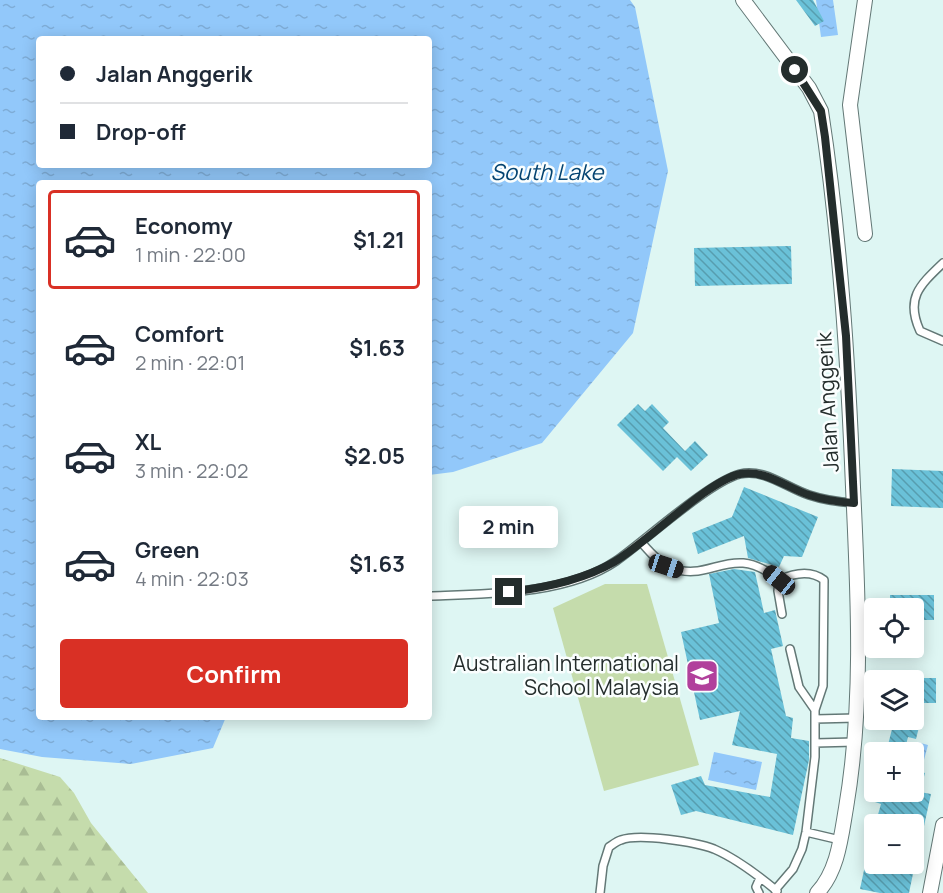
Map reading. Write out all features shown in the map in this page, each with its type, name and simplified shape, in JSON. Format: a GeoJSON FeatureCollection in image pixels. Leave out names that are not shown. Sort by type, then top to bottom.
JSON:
{"type":"FeatureCollection","features":[{"type":"Feature","properties":{"kind":"street","name":"Jalan Anggerik"},"geometry":{"type":"LineString","coordinates":[[743,0],[808,88],[821,111],[846,336],[854,503],[858,679],[855,742],[835,861],[817,893]]}},
{"type":"Feature","properties":{"kind":"street"},"geometry":{"type":"LineString","coordinates":[[865,0],[850,105],[865,234]]}},
{"type":"Feature","properties":{"kind":"street"},"geometry":{"type":"LineString","coordinates":[[930,893],[943,825]]}},
{"type":"Feature","properties":{"kind":"lane"},"geometry":{"type":"LineString","coordinates":[[943,263],[924,281],[914,298],[913,316],[920,331],[943,341]]}},
{"type":"Feature","properties":{"kind":"lane"},"geometry":{"type":"LineString","coordinates":[[432,596],[487,594],[531,589],[566,581],[614,562],[716,486],[741,474],[765,476],[808,495],[830,501],[854,503]]}},
{"type":"Feature","properties":{"kind":"lane"},"geometry":{"type":"LineString","coordinates":[[641,542],[666,566],[681,571],[696,571],[729,562],[751,562],[779,580]]}},
{"type":"Feature","properties":{"kind":"lane"},"geometry":{"type":"LineString","coordinates":[[600,893],[603,866],[609,847],[621,839],[690,843],[714,849],[777,891],[793,869],[802,849],[806,832],[815,743],[815,710],[823,686],[824,580],[817,575],[807,573],[789,575],[779,580]]}},
{"type":"Feature","properties":{"kind":"lane"},"geometry":{"type":"LineString","coordinates":[[779,580],[778,591],[782,614]]}},
{"type":"Feature","properties":{"kind":"lane"},"geometry":{"type":"LineString","coordinates":[[790,649],[799,687],[815,710]]}},
{"type":"Feature","properties":{"kind":"lane"},"geometry":{"type":"LineString","coordinates":[[815,719],[856,718]]}},
{"type":"Feature","properties":{"kind":"lane"},"geometry":{"type":"LineString","coordinates":[[815,743],[855,742]]}},
{"type":"Feature","properties":{"kind":"lane"},"geometry":{"type":"LineString","coordinates":[[806,832],[840,840]]}},
{"type":"Feature","properties":{"kind":"lane"},"geometry":{"type":"LineString","coordinates":[[759,893],[756,887],[760,878]]}},
{"type":"Feature","properties":{"kind":"green space"},"geometry":{"type":"Polygon","coordinates":[[[605,584],[647,584],[699,765],[604,791],[553,608],[605,584]]]}},
{"type":"Feature","properties":{"kind":"green space"},"geometry":{"type":"Polygon","coordinates":[[[0,758],[60,777],[74,793],[91,823],[148,893],[0,893],[0,758]]]}},
{"type":"Feature","properties":{"kind":"water","name":"South Lake"},"geometry":{"type":"Polygon","coordinates":[[[0,0],[630,0],[635,7],[668,171],[633,333],[542,443],[453,472],[432,475],[432,180],[36,180],[36,720],[225,720],[213,748],[131,764],[42,757],[0,749],[0,0]]]}},
{"type":"Feature","properties":{"kind":"water"},"geometry":{"type":"Polygon","coordinates":[[[816,0],[833,0],[838,35],[821,37],[816,0]]]}},
{"type":"Feature","properties":{"kind":"water"},"geometry":{"type":"Polygon","coordinates":[[[924,744],[928,745],[924,760],[924,744]]]}},
{"type":"Feature","properties":{"kind":"water"},"geometry":{"type":"Polygon","coordinates":[[[714,752],[762,762],[756,790],[708,780],[714,752]]]}},
{"type":"Feature","properties":{"kind":"building"},"geometry":{"type":"Polygon","coordinates":[[[796,0],[813,0],[824,21],[815,26],[796,0]]]}},
{"type":"Feature","properties":{"kind":"building"},"geometry":{"type":"Polygon","coordinates":[[[791,246],[792,284],[695,286],[694,248],[791,246]]]}},
{"type":"Feature","properties":{"kind":"building"},"geometry":{"type":"Polygon","coordinates":[[[638,404],[645,411],[652,404],[669,422],[663,428],[685,451],[695,441],[708,455],[691,471],[677,457],[663,471],[617,425],[638,404]]]}},
{"type":"Feature","properties":{"kind":"building"},"geometry":{"type":"Polygon","coordinates":[[[892,469],[943,471],[943,508],[891,506],[892,469]]]}},
{"type":"Feature","properties":{"kind":"building"},"geometry":{"type":"Polygon","coordinates":[[[744,487],[818,517],[802,557],[784,556],[779,567],[748,558],[744,536],[698,554],[692,533],[732,517],[744,487]]]}},
{"type":"Feature","properties":{"kind":"building"},"geometry":{"type":"Polygon","coordinates":[[[734,569],[755,572],[764,613],[775,610],[783,646],[771,649],[786,716],[793,718],[791,738],[809,741],[809,760],[793,835],[696,811],[681,815],[671,785],[701,776],[705,785],[770,797],[777,754],[732,745],[740,711],[700,720],[681,632],[719,623],[709,574],[734,569]]]}},
{"type":"Feature","properties":{"kind":"building"},"geometry":{"type":"Polygon","coordinates":[[[890,595],[934,595],[934,620],[924,620],[924,598],[890,598],[890,595]]]}},
{"type":"Feature","properties":{"kind":"building"},"geometry":{"type":"Polygon","coordinates":[[[924,678],[936,678],[936,703],[924,703],[924,678]]]}},
{"type":"Feature","properties":{"kind":"building"},"geometry":{"type":"Polygon","coordinates":[[[892,730],[918,730],[916,739],[908,737],[907,742],[889,742],[892,730]]]}},
{"type":"Feature","properties":{"kind":"building"},"geometry":{"type":"Polygon","coordinates":[[[924,793],[931,794],[924,826],[924,814],[878,814],[881,804],[875,802],[924,802],[924,793]]]}},
{"type":"Feature","properties":{"kind":"building"},"geometry":{"type":"Polygon","coordinates":[[[864,870],[864,874],[913,874],[909,893],[880,893],[860,889],[864,870]]]}},
{"type":"Feature","properties":{"kind":"place","name":"Australian International School Malaysia"},"geometry":{"type":"Point","coordinates":[702,676]}},
{"type":"Feature","properties":{"kind":"route"},"geometry":{"type":"LineString","coordinates":[[509,592],[577,578],[614,562],[716,486],[741,474],[765,476],[808,495],[830,501],[854,503],[846,336],[825,137],[821,111],[795,70]]}}]}
